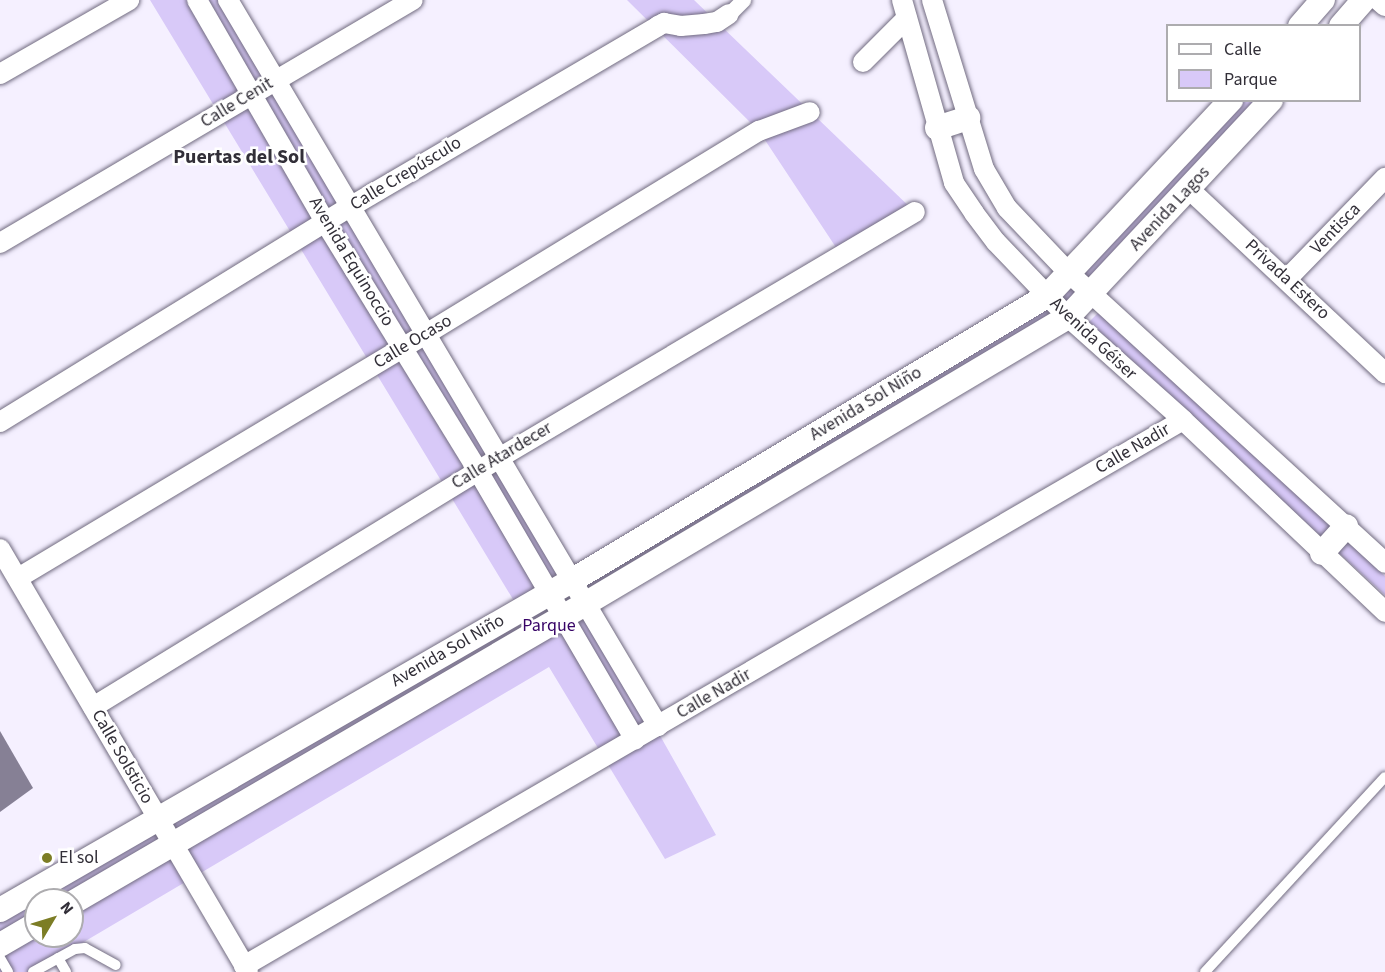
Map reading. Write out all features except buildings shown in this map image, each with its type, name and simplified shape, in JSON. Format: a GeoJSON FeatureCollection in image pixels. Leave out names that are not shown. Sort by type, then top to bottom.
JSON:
{"type":"FeatureCollection","features":[{"type":"Feature","properties":{"kind":"street"},"geometry":{"type":"LineString","coordinates":[[0,74],[129,0]]}},
{"type":"Feature","properties":{"kind":"street","name":"Avenida Equinoccio"},"geometry":{"type":"LineString","coordinates":[[197,0],[325,222],[478,471],[635,740]]}},
{"type":"Feature","properties":{"kind":"street","name":"Avenida Equinoccio"},"geometry":{"type":"LineString","coordinates":[[228,0],[658,726]]}},
{"type":"Feature","properties":{"kind":"street","name":"Calle Cenit"},"geometry":{"type":"LineString","coordinates":[[0,243],[413,0]]}},
{"type":"Feature","properties":{"kind":"street","name":"Avenida Géiser"},"geometry":{"type":"LineString","coordinates":[[932,0],[984,169],[1007,208],[1069,273],[1385,563]]}},
{"type":"Feature","properties":{"kind":"street"},"geometry":{"type":"LineString","coordinates":[[1302,24],[1323,0]]}},
{"type":"Feature","properties":{"kind":"street"},"geometry":{"type":"LineString","coordinates":[[1343,24],[1364,0]]}},
{"type":"Feature","properties":{"kind":"street"},"geometry":{"type":"LineString","coordinates":[[1378,0],[1385,6]]}},
{"type":"Feature","properties":{"kind":"street","name":"Calle Crepúsculo"},"geometry":{"type":"LineString","coordinates":[[0,422],[325,222],[658,26],[664,23],[681,26],[717,22],[736,7]]}},
{"type":"Feature","properties":{"kind":"street"},"geometry":{"type":"LineString","coordinates":[[863,62],[904,9]]}},
{"type":"Feature","properties":{"kind":"street","name":"Avenida Géiser"},"geometry":{"type":"LineString","coordinates":[[904,9],[954,183],[996,242],[1068,317],[1183,420],[1385,612]]}},
{"type":"Feature","properties":{"kind":"street","name":"Avenida Lagos"},"geometry":{"type":"LineString","coordinates":[[1047,296],[1229,102]]}},
{"type":"Feature","properties":{"kind":"street","name":"Avenida Lagos"},"geometry":{"type":"LineString","coordinates":[[1068,317],[1269,102]]}},
{"type":"Feature","properties":{"kind":"street","name":"Calle Ocaso"},"geometry":{"type":"LineString","coordinates":[[18,578],[403,348],[759,131],[810,112]]}},
{"type":"Feature","properties":{"kind":"street"},"geometry":{"type":"LineString","coordinates":[[937,128],[968,118]]}},
{"type":"Feature","properties":{"kind":"street","name":"Ventisca"},"geometry":{"type":"LineString","coordinates":[[1287,279],[1383,182]]}},
{"type":"Feature","properties":{"kind":"street","name":"Privada Estero"},"geometry":{"type":"LineString","coordinates":[[1189,189],[1385,373]]}},
{"type":"Feature","properties":{"kind":"street","name":"Calle Atardecer"},"geometry":{"type":"LineString","coordinates":[[93,707],[499,458],[915,212]]}},
{"type":"Feature","properties":{"kind":"street","name":"Avenida Sol Niño"},"geometry":{"type":"LineString","coordinates":[[55,888],[158,819],[571,580],[1047,296]]}},
{"type":"Feature","properties":{"kind":"street","name":"Avenida Sol Niño"},"geometry":{"type":"LineString","coordinates":[[84,896],[563,617],[1068,317]]}},
{"type":"Feature","properties":{"kind":"street","name":"Calle Nadir"},"geometry":{"type":"LineString","coordinates":[[246,969],[1183,420]]}},
{"type":"Feature","properties":{"kind":"street"},"geometry":{"type":"LineString","coordinates":[[1322,553],[1346,526]]}},
{"type":"Feature","properties":{"kind":"street","name":"Calle Solsticio"},"geometry":{"type":"LineString","coordinates":[[0,549],[246,969]]}},
{"type":"Feature","properties":{"kind":"street","name":"Avenida Sol Niño"},"geometry":{"type":"LineString","coordinates":[[0,910],[24,906]]}},
{"type":"Feature","properties":{"kind":"street"},"geometry":{"type":"LineString","coordinates":[[0,945],[24,931]]}},
{"type":"Feature","properties":{"kind":"lane"},"geometry":{"type":"LineString","coordinates":[[1204,972],[1385,777]]}},
{"type":"Feature","properties":{"kind":"lane"},"geometry":{"type":"LineString","coordinates":[[33,972],[75,949],[85,948],[116,965]]}},
{"type":"Feature","properties":{"kind":"lane"},"geometry":{"type":"LineString","coordinates":[[0,958],[8,972]]}},
{"type":"Feature","properties":{"kind":"lane"},"geometry":{"type":"LineString","coordinates":[[58,958],[66,972]]}},
{"type":"Feature","properties":{"kind":"green space","name":"Parque"},"geometry":{"type":"Polygon","coordinates":[[[150,0],[230,0],[572,580],[1047,296],[1228,102],[1270,102],[1061,321],[582,597],[716,835],[665,859],[549,667],[84,942],[84,888],[33,888],[514,601],[150,0]]]}},
{"type":"Feature","properties":{"kind":"green space"},"geometry":{"type":"Polygon","coordinates":[[[627,0],[694,0],[915,212],[841,255],[759,131],[627,0]]]}},
{"type":"Feature","properties":{"kind":"green space"},"geometry":{"type":"Polygon","coordinates":[[[1100,311],[1385,576],[1385,595],[1088,323],[1100,311]]]}},
{"type":"Feature","properties":{"kind":"green space","name":"Parque"},"geometry":{"type":"Polygon","coordinates":[[[24,894],[24,948],[74,948],[33,972],[0,972],[0,908],[24,894]]]}},
{"type":"Feature","properties":{"kind":"place","name":"El sol"},"geometry":{"type":"Point","coordinates":[47,858]}},
{"type":"Feature","properties":{"kind":"district","name":"Puertas del Sol"},"geometry":{"type":"Point","coordinates":[239,157]}}]}
